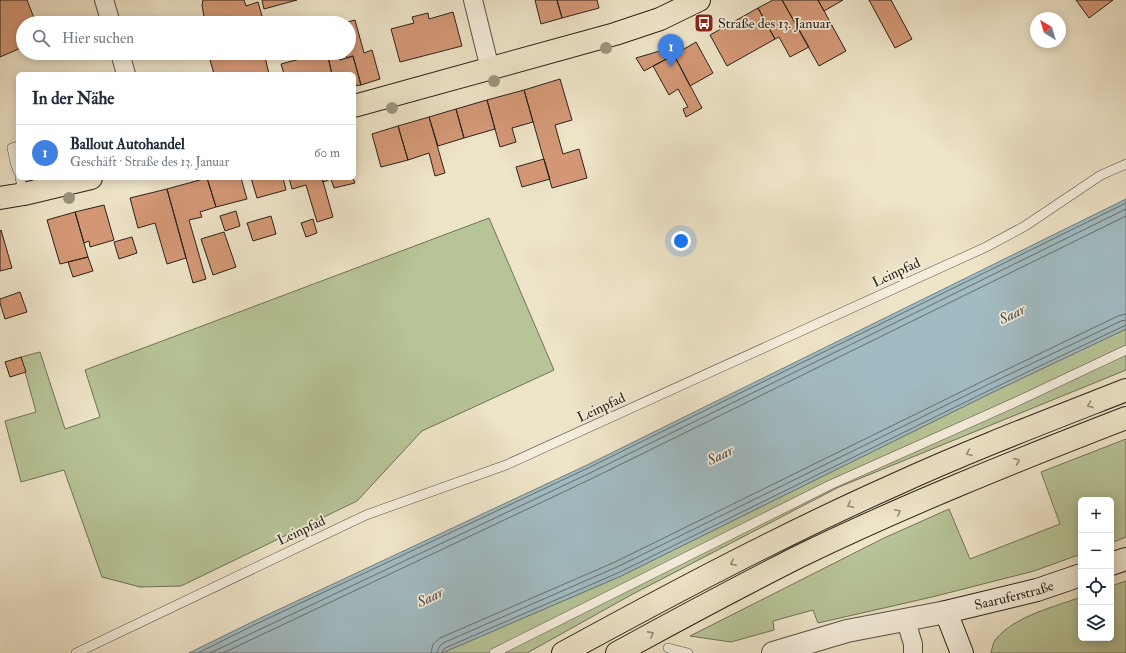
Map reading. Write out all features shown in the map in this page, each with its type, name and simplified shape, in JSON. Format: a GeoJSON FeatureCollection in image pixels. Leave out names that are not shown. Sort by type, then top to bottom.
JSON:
{"type":"FeatureCollection","features":[{"type":"Feature","properties":{"kind":"main road"},"geometry":{"type":"LineString","coordinates":[[356,105],[615,34],[660,19],[699,0]]}},
{"type":"Feature","properties":{"kind":"main road"},"geometry":{"type":"LineString","coordinates":[[0,198],[22,186],[74,180]]}},
{"type":"Feature","properties":{"kind":"main road"},"geometry":{"type":"LineString","coordinates":[[563,653],[693,583],[782,538],[892,486],[1027,429],[1126,390]]}},
{"type":"Feature","properties":{"kind":"main road"},"geometry":{"type":"LineString","coordinates":[[617,653],[714,600],[799,557],[855,531],[905,508],[1020,460],[1126,418]]}},
{"type":"Feature","properties":{"kind":"main road"},"geometry":{"type":"LineString","coordinates":[[1114,563],[1126,559]]}},
{"type":"Feature","properties":{"kind":"main road","name":"Saaruferstraße"},"geometry":{"type":"LineString","coordinates":[[773,653],[847,631],[906,621],[1037,590],[1078,576]]}},
{"type":"Feature","properties":{"kind":"main road"},"geometry":{"type":"LineString","coordinates":[[946,612],[962,653]]}},
{"type":"Feature","properties":{"kind":"street"},"geometry":{"type":"LineString","coordinates":[[104,0],[109,16]]}},
{"type":"Feature","properties":{"kind":"street"},"geometry":{"type":"LineString","coordinates":[[473,0],[490,69]]}},
{"type":"Feature","properties":{"kind":"street"},"geometry":{"type":"LineString","coordinates":[[122,60],[125,72]]}},
{"type":"Feature","properties":{"kind":"street"},"geometry":{"type":"LineString","coordinates":[[906,621],[913,644],[913,653]]}},
{"type":"Feature","properties":{"kind":"lane"},"geometry":{"type":"LineString","coordinates":[[16,147],[12,148],[16,162]]}},
{"type":"Feature","properties":{"kind":"lane","name":"Leinpfad"},"geometry":{"type":"LineString","coordinates":[[76,653],[366,515],[506,465],[986,246],[1025,226],[1101,175],[1126,164]]}},
{"type":"Feature","properties":{"kind":"lane"},"geometry":{"type":"LineString","coordinates":[[494,653],[830,485],[1018,401],[1126,350]]}},
{"type":"Feature","properties":{"kind":"lane"},"geometry":{"type":"LineString","coordinates":[[668,648],[688,653]]}},
{"type":"Feature","properties":{"kind":"green space"},"geometry":{"type":"Polygon","coordinates":[[[489,218],[554,370],[422,431],[357,501],[181,586],[140,587],[102,577],[64,470],[21,482],[5,421],[36,412],[21,357],[40,352],[65,429],[100,417],[85,370],[489,218]]]}},
{"type":"Feature","properties":{"kind":"green space"},"geometry":{"type":"Polygon","coordinates":[[[1126,329],[1126,370],[839,487],[631,595],[527,653],[442,653],[621,576],[993,392],[1126,329]]]}},
{"type":"Feature","properties":{"kind":"green space"},"geometry":{"type":"Polygon","coordinates":[[[1126,439],[1126,537],[1114,542],[1114,497],[1078,497],[1078,555],[1034,571],[932,597],[818,623],[813,610],[773,621],[774,630],[731,642],[690,636],[884,538],[949,509],[970,559],[1060,524],[1041,472],[1126,439]]]}},
{"type":"Feature","properties":{"kind":"green space"},"geometry":{"type":"Polygon","coordinates":[[[1126,581],[1126,653],[991,653],[995,640],[1014,624],[1036,613],[1078,598],[1078,641],[1114,641],[1114,585],[1126,581]]]}},
{"type":"Feature","properties":{"kind":"water","name":"Saar"},"geometry":{"type":"Polygon","coordinates":[[[1126,199],[1126,329],[993,392],[621,576],[442,653],[189,653],[587,465],[1126,199]]]}},
{"type":"Feature","properties":{"kind":"building"},"geometry":{"type":"Polygon","coordinates":[[[0,0],[27,0],[33,16],[16,16],[16,50],[0,57],[0,0]]]}},
{"type":"Feature","properties":{"kind":"building"},"geometry":{"type":"Polygon","coordinates":[[[203,0],[244,0],[246,6],[258,2],[262,16],[204,16],[202,5],[203,0]]]}},
{"type":"Feature","properties":{"kind":"building"},"geometry":{"type":"Polygon","coordinates":[[[262,0],[297,0],[264,9],[262,0]]]}},
{"type":"Feature","properties":{"kind":"building"},"geometry":{"type":"Polygon","coordinates":[[[535,0],[557,0],[562,18],[541,24],[535,0]]]}},
{"type":"Feature","properties":{"kind":"building"},"geometry":{"type":"Polygon","coordinates":[[[557,0],[597,0],[599,8],[562,18],[557,0]]]}},
{"type":"Feature","properties":{"kind":"building"},"geometry":{"type":"Polygon","coordinates":[[[773,0],[782,0],[809,47],[790,57],[779,37],[775,39],[758,8],[773,0]]]}},
{"type":"Feature","properties":{"kind":"building"},"geometry":{"type":"Polygon","coordinates":[[[782,0],[818,0],[846,51],[819,66],[782,0]]]}},
{"type":"Feature","properties":{"kind":"building"},"geometry":{"type":"Polygon","coordinates":[[[818,0],[843,0],[824,11],[818,0]]]}},
{"type":"Feature","properties":{"kind":"building"},"geometry":{"type":"Polygon","coordinates":[[[869,0],[891,0],[912,39],[895,48],[869,0]]]}},
{"type":"Feature","properties":{"kind":"building"},"geometry":{"type":"Polygon","coordinates":[[[1076,0],[1113,0],[1089,18],[1076,0]]]}},
{"type":"Feature","properties":{"kind":"building"},"geometry":{"type":"Polygon","coordinates":[[[758,8],[775,39],[727,66],[710,35],[758,8]]]}},
{"type":"Feature","properties":{"kind":"building"},"geometry":{"type":"Polygon","coordinates":[[[453,12],[462,46],[400,62],[391,29],[414,23],[412,17],[428,13],[429,19],[453,12]]]}},
{"type":"Feature","properties":{"kind":"building"},"geometry":{"type":"Polygon","coordinates":[[[356,24],[364,53],[372,50],[380,79],[361,85],[354,60],[356,60],[356,24]]]}},
{"type":"Feature","properties":{"kind":"building"},"geometry":{"type":"Polygon","coordinates":[[[696,42],[713,73],[690,86],[674,55],[696,42]]]}},
{"type":"Feature","properties":{"kind":"building"},"geometry":{"type":"Polygon","coordinates":[[[670,48],[674,55],[644,71],[636,58],[670,48]]]}},
{"type":"Feature","properties":{"kind":"building"},"geometry":{"type":"Polygon","coordinates":[[[674,55],[702,108],[686,117],[683,109],[688,107],[678,89],[669,95],[653,66],[674,55]]]}},
{"type":"Feature","properties":{"kind":"building"},"geometry":{"type":"Polygon","coordinates":[[[210,60],[266,60],[269,72],[213,72],[210,60]]]}},
{"type":"Feature","properties":{"kind":"building"},"geometry":{"type":"Polygon","coordinates":[[[296,60],[329,60],[332,72],[283,72],[281,64],[296,60]]]}},
{"type":"Feature","properties":{"kind":"building"},"geometry":{"type":"Polygon","coordinates":[[[329,60],[354,60],[361,85],[356,86],[356,72],[332,72],[329,60]]]}},
{"type":"Feature","properties":{"kind":"building"},"geometry":{"type":"Polygon","coordinates":[[[560,79],[572,120],[555,125],[563,154],[579,149],[587,178],[552,188],[524,90],[560,79]]]}},
{"type":"Feature","properties":{"kind":"building"},"geometry":{"type":"Polygon","coordinates":[[[524,90],[533,122],[512,128],[516,142],[500,147],[487,100],[524,90]]]}},
{"type":"Feature","properties":{"kind":"building"},"geometry":{"type":"Polygon","coordinates":[[[487,100],[495,129],[464,138],[456,109],[487,100]]]}},
{"type":"Feature","properties":{"kind":"building"},"geometry":{"type":"Polygon","coordinates":[[[456,109],[464,138],[438,146],[429,117],[456,109]]]}},
{"type":"Feature","properties":{"kind":"building"},"geometry":{"type":"Polygon","coordinates":[[[429,117],[445,173],[435,176],[429,153],[408,160],[398,126],[429,117]]]}},
{"type":"Feature","properties":{"kind":"building"},"geometry":{"type":"Polygon","coordinates":[[[398,126],[408,160],[381,167],[372,134],[398,126]]]}},
{"type":"Feature","properties":{"kind":"building"},"geometry":{"type":"Polygon","coordinates":[[[544,159],[550,179],[522,187],[516,167],[544,159]]]}},
{"type":"Feature","properties":{"kind":"building"},"geometry":{"type":"Polygon","coordinates":[[[200,180],[208,180],[216,207],[200,212],[202,217],[189,220],[206,279],[193,283],[167,189],[200,180]]]}},
{"type":"Feature","properties":{"kind":"building"},"geometry":{"type":"Polygon","coordinates":[[[208,180],[242,180],[247,199],[216,207],[208,180]]]}},
{"type":"Feature","properties":{"kind":"building"},"geometry":{"type":"Polygon","coordinates":[[[252,180],[284,180],[286,190],[257,198],[252,180]]]}},
{"type":"Feature","properties":{"kind":"building"},"geometry":{"type":"Polygon","coordinates":[[[290,180],[323,180],[333,217],[317,222],[306,185],[292,189],[290,180]]]}},
{"type":"Feature","properties":{"kind":"building"},"geometry":{"type":"Polygon","coordinates":[[[331,180],[354,180],[355,183],[334,188],[331,180]]]}},
{"type":"Feature","properties":{"kind":"building"},"geometry":{"type":"Polygon","coordinates":[[[167,189],[186,258],[167,264],[155,223],[138,228],[130,198],[167,189]]]}},
{"type":"Feature","properties":{"kind":"building"},"geometry":{"type":"Polygon","coordinates":[[[104,205],[114,240],[90,247],[89,241],[84,243],[75,212],[104,205]]]}},
{"type":"Feature","properties":{"kind":"building"},"geometry":{"type":"Polygon","coordinates":[[[236,211],[240,226],[225,231],[220,216],[236,211]]]}},
{"type":"Feature","properties":{"kind":"building"},"geometry":{"type":"Polygon","coordinates":[[[75,212],[88,257],[60,264],[47,220],[75,212]]]}},
{"type":"Feature","properties":{"kind":"building"},"geometry":{"type":"Polygon","coordinates":[[[271,216],[276,234],[253,241],[247,223],[271,216]]]}},
{"type":"Feature","properties":{"kind":"building"},"geometry":{"type":"Polygon","coordinates":[[[313,219],[317,233],[306,237],[301,223],[313,219]]]}},
{"type":"Feature","properties":{"kind":"building"},"geometry":{"type":"Polygon","coordinates":[[[1,230],[12,268],[0,271],[0,231],[1,230]]]}},
{"type":"Feature","properties":{"kind":"building"},"geometry":{"type":"Polygon","coordinates":[[[224,232],[236,267],[213,275],[201,239],[224,232]]]}},
{"type":"Feature","properties":{"kind":"building"},"geometry":{"type":"Polygon","coordinates":[[[132,237],[137,253],[119,259],[114,242],[132,237]]]}},
{"type":"Feature","properties":{"kind":"building"},"geometry":{"type":"Polygon","coordinates":[[[88,257],[93,271],[73,277],[68,262],[88,257]]]}},
{"type":"Feature","properties":{"kind":"building"},"geometry":{"type":"Polygon","coordinates":[[[20,292],[27,312],[5,319],[0,299],[20,292]]]}},
{"type":"Feature","properties":{"kind":"building"},"geometry":{"type":"Polygon","coordinates":[[[21,357],[26,372],[10,377],[5,362],[21,357]]]}},
{"type":"Feature","properties":{"kind":"place","name":"Straße des 13. Januar"},"geometry":{"type":"Point","coordinates":[704,23]}},
{"type":"Feature","properties":{"kind":"place","name":"Ballout Autohandel"},"geometry":{"type":"Point","coordinates":[671,67]}}]}
